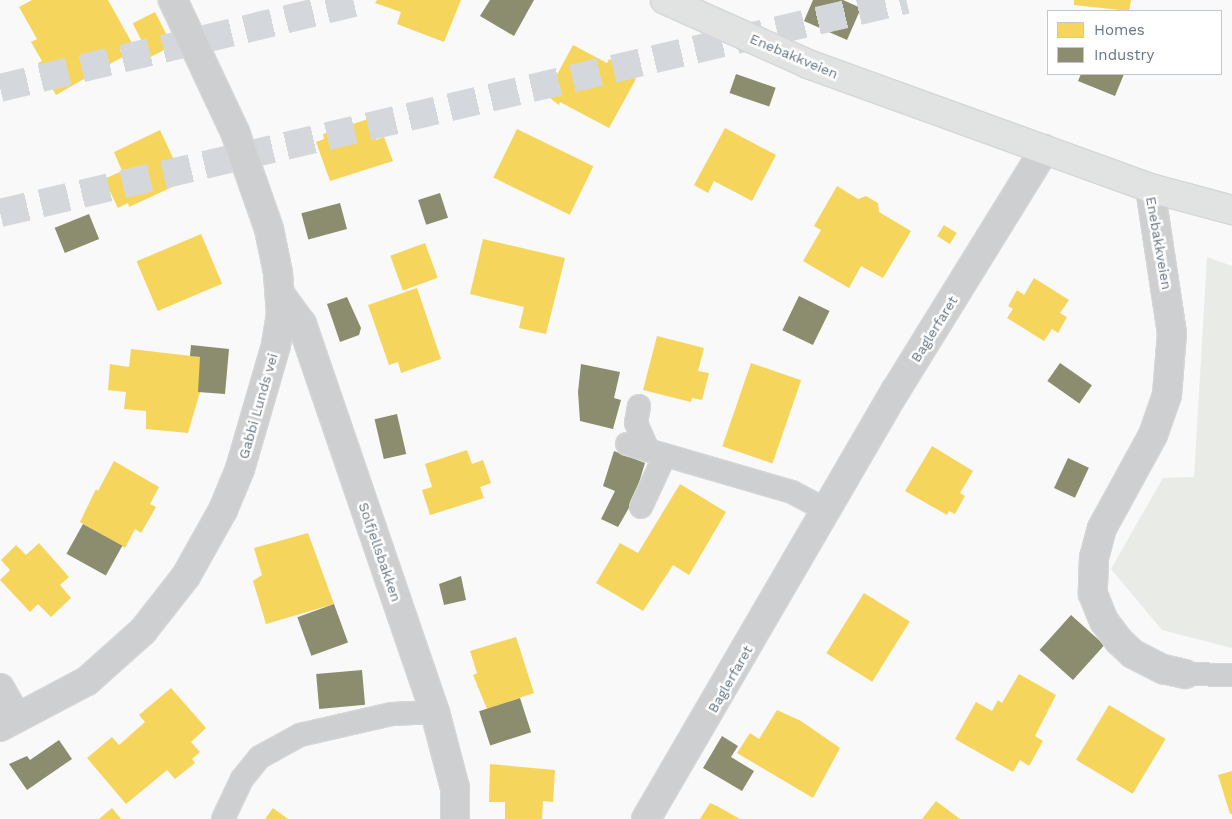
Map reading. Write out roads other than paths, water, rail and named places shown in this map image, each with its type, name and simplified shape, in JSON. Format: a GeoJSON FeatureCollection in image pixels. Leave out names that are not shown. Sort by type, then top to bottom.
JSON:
{"type":"FeatureCollection","features":[{"type":"Feature","properties":{"kind":"main road","name":"Enebakkveien"},"geometry":{"type":"LineString","coordinates":[[665,0],[808,64],[1150,188]]}},
{"type":"Feature","properties":{"kind":"main road"},"geometry":{"type":"LineString","coordinates":[[1150,188],[1232,210]]}},
{"type":"Feature","properties":{"kind":"street","name":"Gabbi Lunds vei"},"geometry":{"type":"LineString","coordinates":[[8,722],[87,681],[143,631],[186,576],[223,510],[240,469],[276,345],[281,314],[280,294],[269,229],[235,132],[173,0]]}},
{"type":"Feature","properties":{"kind":"street","name":"Baglerfaret"},"geometry":{"type":"LineString","coordinates":[[646,819],[896,390],[1045,149]]}},
{"type":"Feature","properties":{"kind":"street","name":"Enebakkveien"},"geometry":{"type":"LineString","coordinates":[[1150,188],[1172,333],[1167,395],[1149,442],[1102,528],[1094,557],[1093,594],[1104,621],[1119,642],[1133,654],[1163,669],[1185,674]]}},
{"type":"Feature","properties":{"kind":"street","name":"Solfjellsbakken"},"geometry":{"type":"LineString","coordinates":[[280,294],[302,324],[435,712],[455,788],[455,819]]}},
{"type":"Feature","properties":{"kind":"street"},"geometry":{"type":"LineString","coordinates":[[0,688],[8,722]]}},
{"type":"Feature","properties":{"kind":"lane"},"geometry":{"type":"LineString","coordinates":[[638,406],[636,423],[646,450],[641,506]]}},
{"type":"Feature","properties":{"kind":"lane"},"geometry":{"type":"LineString","coordinates":[[646,450],[792,492],[827,511]]}},
{"type":"Feature","properties":{"kind":"lane","name":"Enebakkveien"},"geometry":{"type":"LineString","coordinates":[[1185,674],[1232,675]]}},
{"type":"Feature","properties":{"kind":"lane"},"geometry":{"type":"LineString","coordinates":[[223,819],[242,779],[260,757],[300,735],[392,714],[435,712]]}},
{"type":"Feature","properties":{"kind":"tunnel"},"geometry":{"type":"LineString","coordinates":[[0,88],[366,0]]}},
{"type":"Feature","properties":{"kind":"tunnel"},"geometry":{"type":"LineString","coordinates":[[0,213],[906,0]]}}]}
